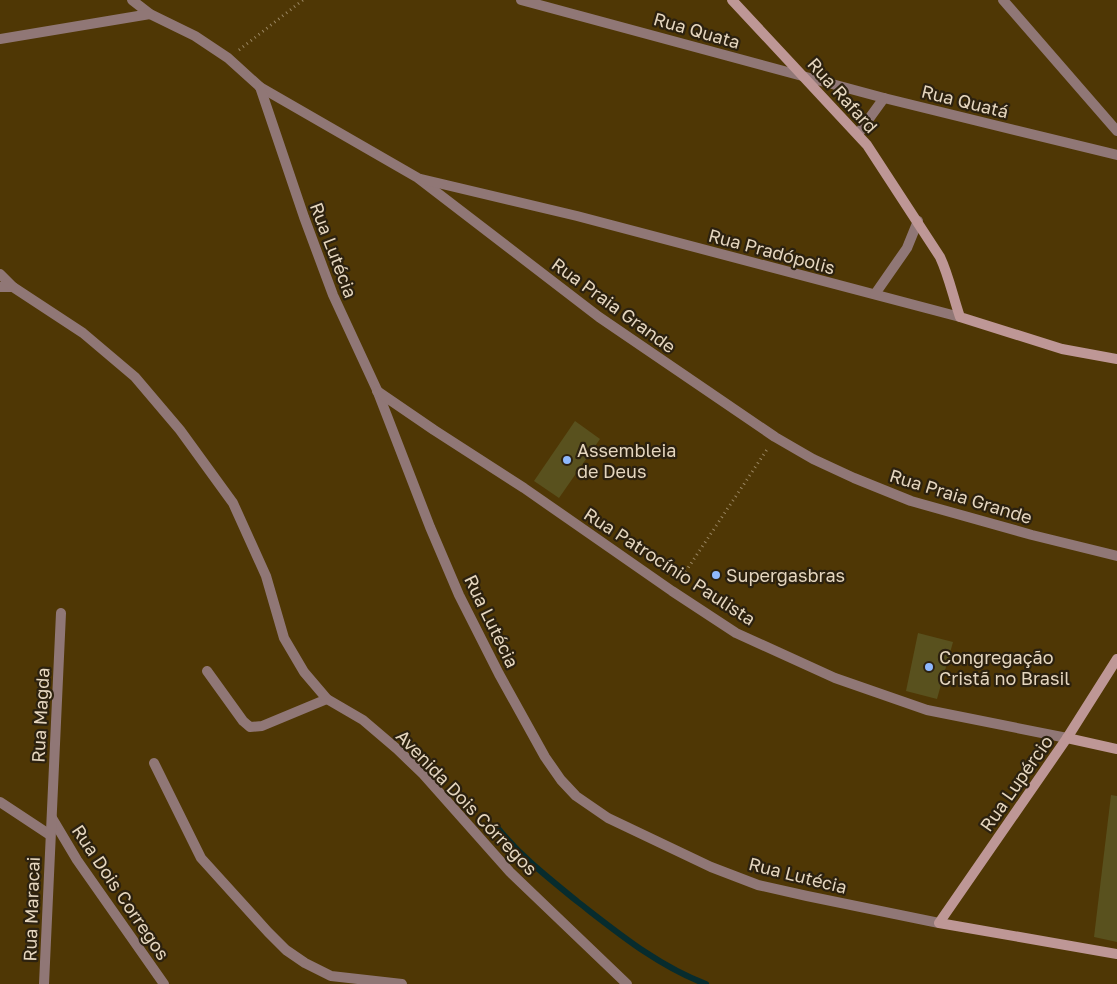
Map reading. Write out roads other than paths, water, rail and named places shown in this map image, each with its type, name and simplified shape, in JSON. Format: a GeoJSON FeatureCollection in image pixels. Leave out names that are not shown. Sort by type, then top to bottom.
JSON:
{"type":"FeatureCollection","features":[{"type":"Feature","properties":{"kind":"street","name":"Rua Praia Grande"},"geometry":{"type":"LineString","coordinates":[[132,0],[150,14],[195,36],[228,58],[260,87],[418,178],[599,317],[776,437],[813,459],[911,501],[1032,535],[1117,556]]}},
{"type":"Feature","properties":{"kind":"street","name":"Rua Quata"},"geometry":{"type":"LineString","coordinates":[[521,0],[805,77]]}},
{"type":"Feature","properties":{"kind":"street","name":"Rua Rafard"},"geometry":{"type":"LineString","coordinates":[[732,0],[858,134],[867,146],[918,221],[943,264],[960,317]]}},
{"type":"Feature","properties":{"kind":"street"},"geometry":{"type":"LineString","coordinates":[[1003,0],[1117,131]]}},
{"type":"Feature","properties":{"kind":"street"},"geometry":{"type":"LineString","coordinates":[[0,39],[150,14]]}},
{"type":"Feature","properties":{"kind":"street","name":"Rua Quatá"},"geometry":{"type":"LineString","coordinates":[[805,77],[1117,155]]}},
{"type":"Feature","properties":{"kind":"street","name":"Rua Lutécia"},"geometry":{"type":"LineString","coordinates":[[260,87],[333,296],[376,390],[459,595],[499,674],[545,757],[561,780],[576,796],[608,818],[712,867],[758,885],[939,923]]}},
{"type":"Feature","properties":{"kind":"street"},"geometry":{"type":"LineString","coordinates":[[858,134],[884,98]]}},
{"type":"Feature","properties":{"kind":"street","name":"Rua Pradópolis"},"geometry":{"type":"LineString","coordinates":[[418,178],[577,216],[875,294],[960,317],[1062,349],[1117,359]]}},
{"type":"Feature","properties":{"kind":"street"},"geometry":{"type":"LineString","coordinates":[[875,294],[907,248],[918,221]]}},
{"type":"Feature","properties":{"kind":"street","name":"Avenida Dois Córregos"},"geometry":{"type":"LineString","coordinates":[[0,274],[13,287],[83,333],[135,377],[180,430],[233,503],[266,576],[284,638],[304,672],[327,699],[363,720],[397,749],[510,872],[627,984]]}},
{"type":"Feature","properties":{"kind":"street"},"geometry":{"type":"LineString","coordinates":[[0,287],[13,287]]}},
{"type":"Feature","properties":{"kind":"street","name":"Rua Patrocínio Paulista"},"geometry":{"type":"LineString","coordinates":[[376,390],[524,488],[672,592],[736,633],[835,678],[927,710],[1117,749]]}},
{"type":"Feature","properties":{"kind":"street","name":"Rua Magda"},"geometry":{"type":"LineString","coordinates":[[52,818],[61,613]]}},
{"type":"Feature","properties":{"kind":"street","name":"Rua Lupércio"},"geometry":{"type":"LineString","coordinates":[[939,923],[1068,738],[1117,659]]}},
{"type":"Feature","properties":{"kind":"street"},"geometry":{"type":"LineString","coordinates":[[207,670],[243,722],[250,727],[262,726],[327,699]]}},
{"type":"Feature","properties":{"kind":"street"},"geometry":{"type":"LineString","coordinates":[[154,763],[202,858],[286,950],[305,963],[331,976],[402,984]]}},
{"type":"Feature","properties":{"kind":"street","name":"Rua Maracai"},"geometry":{"type":"LineString","coordinates":[[0,802],[50,835]]}},
{"type":"Feature","properties":{"kind":"street","name":"Rua Maracai"},"geometry":{"type":"LineString","coordinates":[[44,984],[52,818]]}},
{"type":"Feature","properties":{"kind":"street","name":"Rua Dois Corregos"},"geometry":{"type":"LineString","coordinates":[[52,818],[77,860],[164,984]]}},
{"type":"Feature","properties":{"kind":"street"},"geometry":{"type":"LineString","coordinates":[[939,923],[1117,954]]}},
{"type":"Feature","properties":{"kind":"waterway"},"geometry":{"type":"LineString","coordinates":[[497,827],[515,848],[536,867],[608,925],[639,948],[671,968],[706,984]]}},
{"type":"Feature","properties":{"kind":"place","name":"Assembleia de Deus"},"geometry":{"type":"Point","coordinates":[567,460]}},
{"type":"Feature","properties":{"kind":"place","name":"Supergasbras"},"geometry":{"type":"Point","coordinates":[716,575]}},
{"type":"Feature","properties":{"kind":"place","name":"Congregação Cristã no Brasil"},"geometry":{"type":"Point","coordinates":[929,667]}}]}
